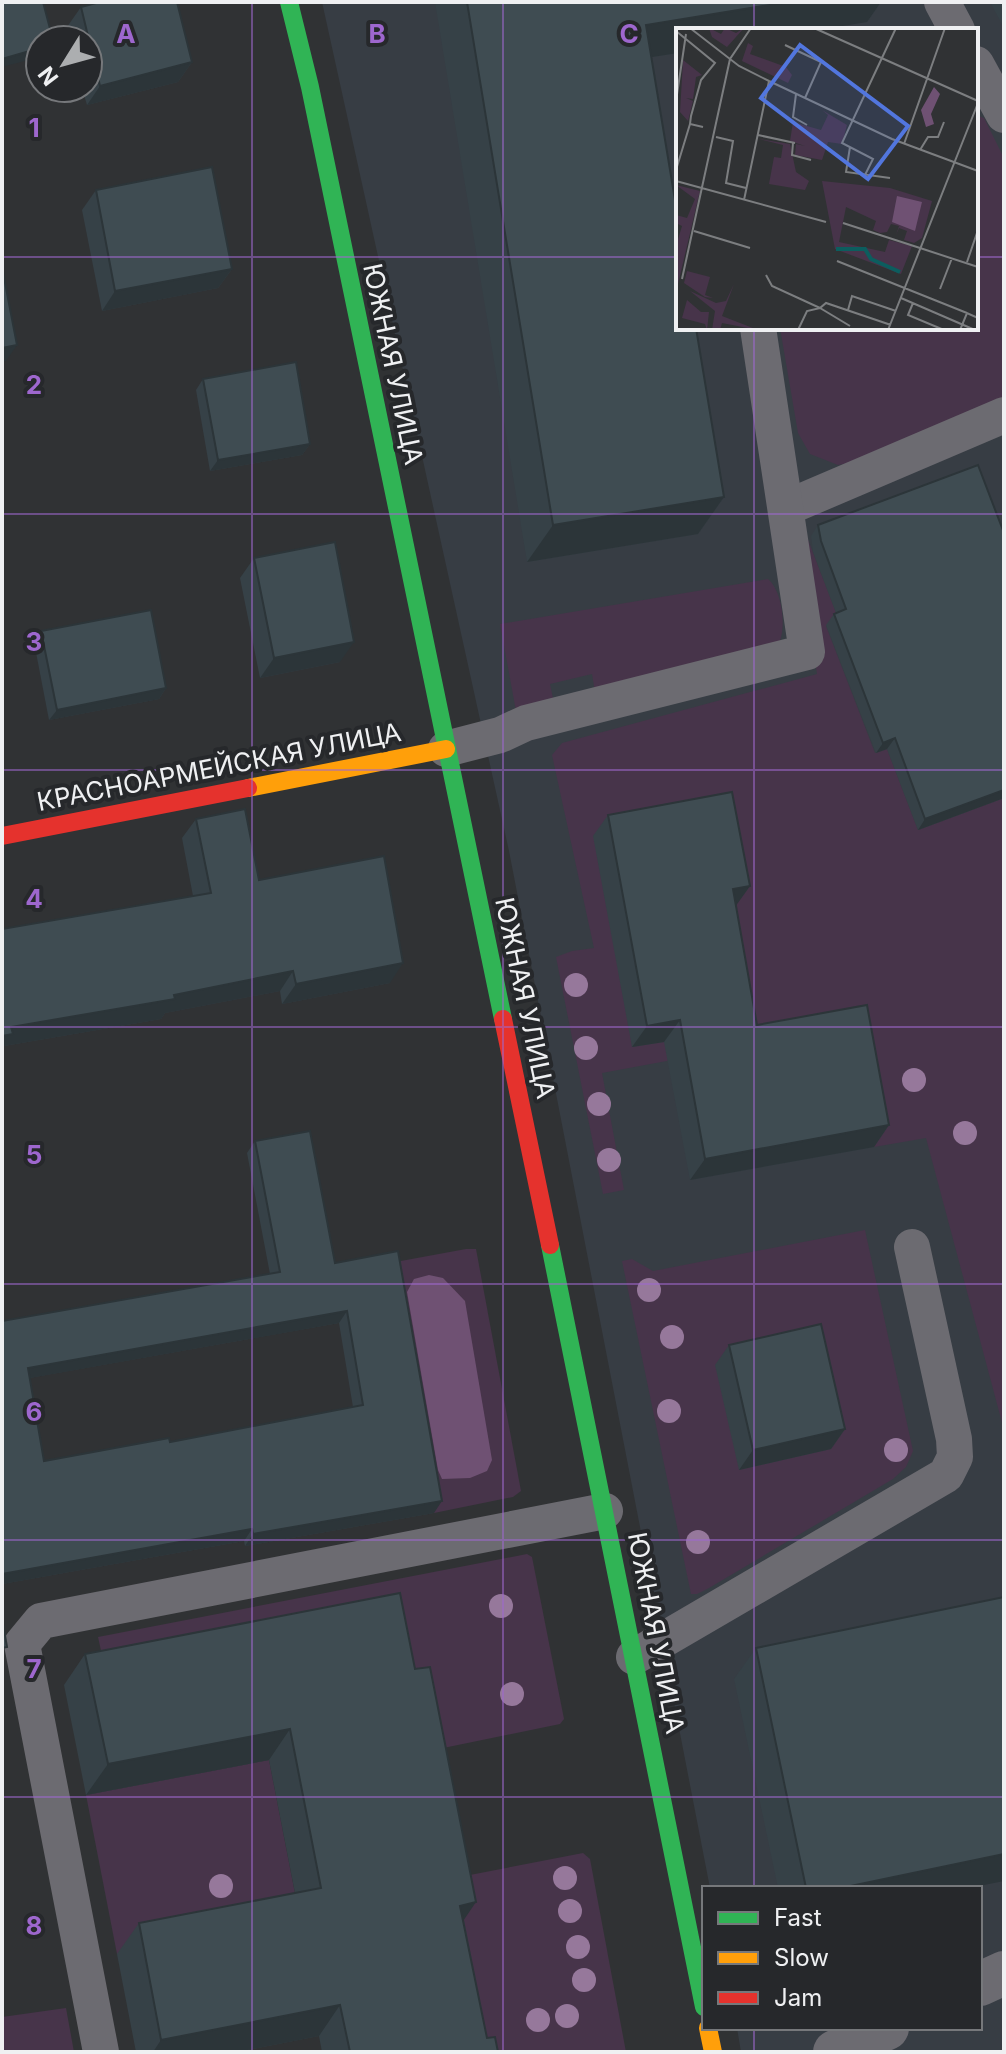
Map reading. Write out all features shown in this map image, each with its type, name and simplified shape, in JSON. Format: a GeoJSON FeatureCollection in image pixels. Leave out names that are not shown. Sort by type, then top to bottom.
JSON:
{"type":"FeatureCollection","features":[{"type":"Feature","properties":{"kind":"street","name":"ЮЖНАЯ УЛИЦА"},"geometry":{"type":"LineString","coordinates":[[289,2],[310,87],[605,1511],[702,1997]]}},
{"type":"Feature","properties":{"kind":"street","name":"КРАСНОАРМЕЙСКАЯ УЛИЦА"},"geometry":{"type":"LineString","coordinates":[[2,836],[446,749]]}},
{"type":"Feature","properties":{"kind":"street"},"geometry":{"type":"LineString","coordinates":[[982,1983],[1004,1973]]}},
{"type":"Feature","properties":{"kind":"street"},"geometry":{"type":"LineString","coordinates":[[708,2030],[713,2052]]}},
{"type":"Feature","properties":{"kind":"street"},"geometry":{"type":"LineString","coordinates":[[835,2052],[883,2030]]}},
{"type":"Feature","properties":{"kind":"lane"},"geometry":{"type":"LineString","coordinates":[[942,2],[956,28]]}},
{"type":"Feature","properties":{"kind":"lane"},"geometry":{"type":"LineString","coordinates":[[978,71],[1004,115]]}},
{"type":"Feature","properties":{"kind":"lane"},"geometry":{"type":"LineString","coordinates":[[446,749],[500,735],[526,723],[807,652],[758,330]]}},
{"type":"Feature","properties":{"kind":"lane"},"geometry":{"type":"LineString","coordinates":[[786,508],[1004,415]]}},
{"type":"Feature","properties":{"kind":"lane"},"geometry":{"type":"LineString","coordinates":[[634,1657],[946,1475],[955,1457],[954,1439],[912,1247]]}},
{"type":"Feature","properties":{"kind":"lane"},"geometry":{"type":"LineString","coordinates":[[101,2052],[22,1644],[41,1621],[605,1511]]}},
{"type":"Feature","properties":{"kind":"shaded area"},"geometry":{"type":"Polygon","coordinates":[[[322,2],[1004,2],[1004,2052],[741,2052],[737,2030],[982,2030],[982,1886],[710,1886],[509,851],[322,2]]]}},
{"type":"Feature","properties":{"kind":"shaded area"},"geometry":{"type":"Polygon","coordinates":[[[978,116],[984,118],[1004,158],[1004,399],[866,460],[838,465],[810,454],[798,433],[780,330],[978,330],[978,116]]]}},
{"type":"Feature","properties":{"kind":"shaded area"},"geometry":{"type":"Polygon","coordinates":[[[807,537],[839,620],[826,626],[875,753],[887,749],[918,830],[1004,798],[1004,1430],[926,1138],[874,1147],[851,1027],[602,1073],[624,1190],[603,1194],[556,957],[594,948],[552,755],[562,743],[817,674],[798,550],[807,537]]]}},
{"type":"Feature","properties":{"kind":"shaded area"},"geometry":{"type":"Polygon","coordinates":[[[768,579],[777,591],[782,608],[780,641],[595,692],[592,674],[550,684],[554,703],[516,711],[500,624],[768,579]]]}},
{"type":"Feature","properties":{"kind":"shaded area"},"geometry":{"type":"Polygon","coordinates":[[[865,1230],[913,1451],[906,1467],[893,1479],[709,1588],[691,1594],[622,1261],[632,1259],[653,1271],[865,1230]]]}},
{"type":"Feature","properties":{"kind":"shaded area"},"geometry":{"type":"Polygon","coordinates":[[[476,1249],[521,1491],[513,1497],[434,1513],[390,1263],[476,1249]]]}},
{"type":"Feature","properties":{"kind":"shaded area"},"geometry":{"type":"Polygon","coordinates":[[[429,1275],[443,1278],[465,1301],[492,1460],[487,1471],[470,1478],[442,1479],[438,1470],[407,1292],[414,1279],[429,1275]]]}},
{"type":"Feature","properties":{"kind":"shaded area"},"geometry":{"type":"Polygon","coordinates":[[[527,1554],[532,1557],[564,1719],[560,1724],[419,1753],[107,1678],[98,1637],[527,1554]]]}},
{"type":"Feature","properties":{"kind":"shaded area"},"geometry":{"type":"Polygon","coordinates":[[[269,1760],[300,1919],[117,1954],[86,1795],[269,1760]]]}},
{"type":"Feature","properties":{"kind":"shaded area"},"geometry":{"type":"Polygon","coordinates":[[[583,1853],[590,1859],[626,2052],[407,2052],[444,1880],[583,1853]]]}},
{"type":"Feature","properties":{"kind":"shaded area"},"geometry":{"type":"Polygon","coordinates":[[[66,2008],[74,2052],[2,2052],[2,2017],[66,2008]]]}},
{"type":"Feature","properties":{"kind":"building"},"geometry":{"type":"Polygon","coordinates":[[[2,2],[43,2],[49,24],[24,24],[24,53],[2,59],[2,2]]]}},
{"type":"Feature","properties":{"kind":"building"},"geometry":{"type":"Polygon","coordinates":[[[100,2],[177,2],[192,62],[104,85],[104,24],[85,24],[81,7],[100,2]]]}},
{"type":"Feature","properties":{"kind":"building"},"geometry":{"type":"Polygon","coordinates":[[[467,2],[788,2],[646,25],[676,206],[676,330],[696,330],[724,497],[553,525],[467,2]]]}},
{"type":"Feature","properties":{"kind":"building"},"geometry":{"type":"Polygon","coordinates":[[[212,167],[232,269],[115,291],[96,190],[212,167]]]}},
{"type":"Feature","properties":{"kind":"building"},"geometry":{"type":"Polygon","coordinates":[[[2,267],[17,345],[2,348],[2,267]]]}},
{"type":"Feature","properties":{"kind":"building"},"geometry":{"type":"Polygon","coordinates":[[[296,362],[310,444],[218,460],[203,379],[296,362]]]}},
{"type":"Feature","properties":{"kind":"building"},"geometry":{"type":"Polygon","coordinates":[[[978,465],[1004,533],[1004,790],[925,819],[895,738],[883,743],[834,614],[846,609],[818,525],[978,465]]]}},
{"type":"Feature","properties":{"kind":"building"},"geometry":{"type":"Polygon","coordinates":[[[335,542],[354,642],[274,658],[254,558],[335,542]]]}},
{"type":"Feature","properties":{"kind":"building"},"geometry":{"type":"Polygon","coordinates":[[[151,610],[166,688],[57,710],[41,631],[151,610]]]}},
{"type":"Feature","properties":{"kind":"building"},"geometry":{"type":"Polygon","coordinates":[[[732,792],[750,886],[733,889],[757,1025],[867,1005],[889,1125],[705,1159],[680,1020],[647,1026],[608,815],[732,792]]]}},
{"type":"Feature","properties":{"kind":"building"},"geometry":{"type":"Polygon","coordinates":[[[245,809],[259,880],[384,856],[403,963],[296,984],[293,971],[174,995],[175,999],[11,1027],[13,1034],[2,1036],[2,929],[211,893],[196,819],[245,809]]]}},
{"type":"Feature","properties":{"kind":"building"},"geometry":{"type":"Polygon","coordinates":[[[310,1131],[335,1263],[398,1251],[442,1501],[253,1534],[252,1529],[2,1574],[2,1321],[280,1272],[255,1141],[310,1131]],[[347,1311],[28,1368],[44,1461],[169,1438],[170,1442],[363,1405],[347,1311]]]}},
{"type":"Feature","properties":{"kind":"building"},"geometry":{"type":"Polygon","coordinates":[[[821,1324],[845,1429],[753,1450],[729,1345],[821,1324]]]}},
{"type":"Feature","properties":{"kind":"building"},"geometry":{"type":"Polygon","coordinates":[[[400,1593],[415,1669],[430,1667],[476,1902],[460,1906],[487,2038],[495,2037],[498,2052],[350,2052],[340,2005],[161,2040],[139,1923],[321,1888],[290,1729],[108,1764],[85,1654],[400,1593]]]}},
{"type":"Feature","properties":{"kind":"building"},"geometry":{"type":"Polygon","coordinates":[[[1004,1597],[1004,1854],[851,1886],[806,1886],[756,1648],[1004,1597]]]}},
{"type":"Feature","properties":{"kind":"building"},"geometry":{"type":"Polygon","coordinates":[[[2,1618],[7,1647],[2,1648],[2,1618]]]}},
{"type":"Feature","properties":{"kind":"traffic: fast"},"geometry":{"type":"LineString","coordinates":[[289,2],[310,87],[503,1019]]}},
{"type":"Feature","properties":{"kind":"traffic: fast"},"geometry":{"type":"LineString","coordinates":[[550,1245],[702,1997]]}},
{"type":"Feature","properties":{"kind":"traffic: slow"},"geometry":{"type":"LineString","coordinates":[[248,788],[446,749]]}},
{"type":"Feature","properties":{"kind":"traffic: slow"},"geometry":{"type":"LineString","coordinates":[[708,2030],[713,2052]]}},
{"type":"Feature","properties":{"kind":"traffic: jam"},"geometry":{"type":"LineString","coordinates":[[2,836],[248,788]]}},
{"type":"Feature","properties":{"kind":"traffic: jam"},"geometry":{"type":"LineString","coordinates":[[503,1019],[550,1245]]}}]}
